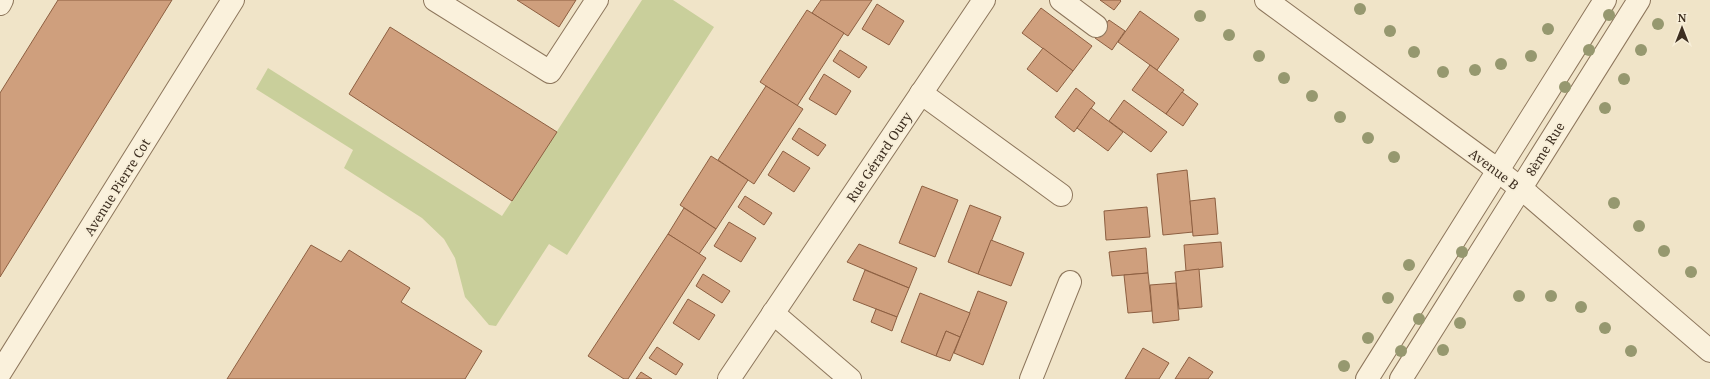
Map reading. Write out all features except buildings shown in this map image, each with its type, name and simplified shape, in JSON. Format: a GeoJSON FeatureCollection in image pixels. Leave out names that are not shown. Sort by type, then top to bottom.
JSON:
{"type":"FeatureCollection","features":[{"type":"Feature","properties":{"kind":"street"},"geometry":{"type":"LineString","coordinates":[[0,4],[2,0]]}},
{"type":"Feature","properties":{"kind":"street","name":"Avenue Pierre Cot"},"geometry":{"type":"LineString","coordinates":[[0,373],[233,0]]}},
{"type":"Feature","properties":{"kind":"street"},"geometry":{"type":"LineString","coordinates":[[434,0],[550,72],[597,0]]}},
{"type":"Feature","properties":{"kind":"street","name":"Rue Gérard Oury"},"geometry":{"type":"LineString","coordinates":[[729,379],[984,0]]}},
{"type":"Feature","properties":{"kind":"street"},"geometry":{"type":"LineString","coordinates":[[1061,0],[1096,26]]}},
{"type":"Feature","properties":{"kind":"street","name":"Avenue B"},"geometry":{"type":"LineString","coordinates":[[1266,0],[1520,189],[1710,351]]}},
{"type":"Feature","properties":{"kind":"street"},"geometry":{"type":"LineString","coordinates":[[1367,379],[1605,0]]}},
{"type":"Feature","properties":{"kind":"street","name":"8ème Rue"},"geometry":{"type":"LineString","coordinates":[[1401,379],[1639,0]]}},
{"type":"Feature","properties":{"kind":"street"},"geometry":{"type":"LineString","coordinates":[[922,93],[1061,195]]}},
{"type":"Feature","properties":{"kind":"street"},"geometry":{"type":"LineString","coordinates":[[1031,379],[1070,282]]}},
{"type":"Feature","properties":{"kind":"street"},"geometry":{"type":"LineString","coordinates":[[773,313],[850,379]]}},
{"type":"Feature","properties":{"kind":"green space"},"geometry":{"type":"Polygon","coordinates":[[[642,0],[673,0],[714,27],[567,255],[549,244],[496,326],[489,325],[465,297],[455,258],[444,239],[422,218],[344,168],[353,150],[256,89],[268,68],[502,216],[642,0]]]}}]}
